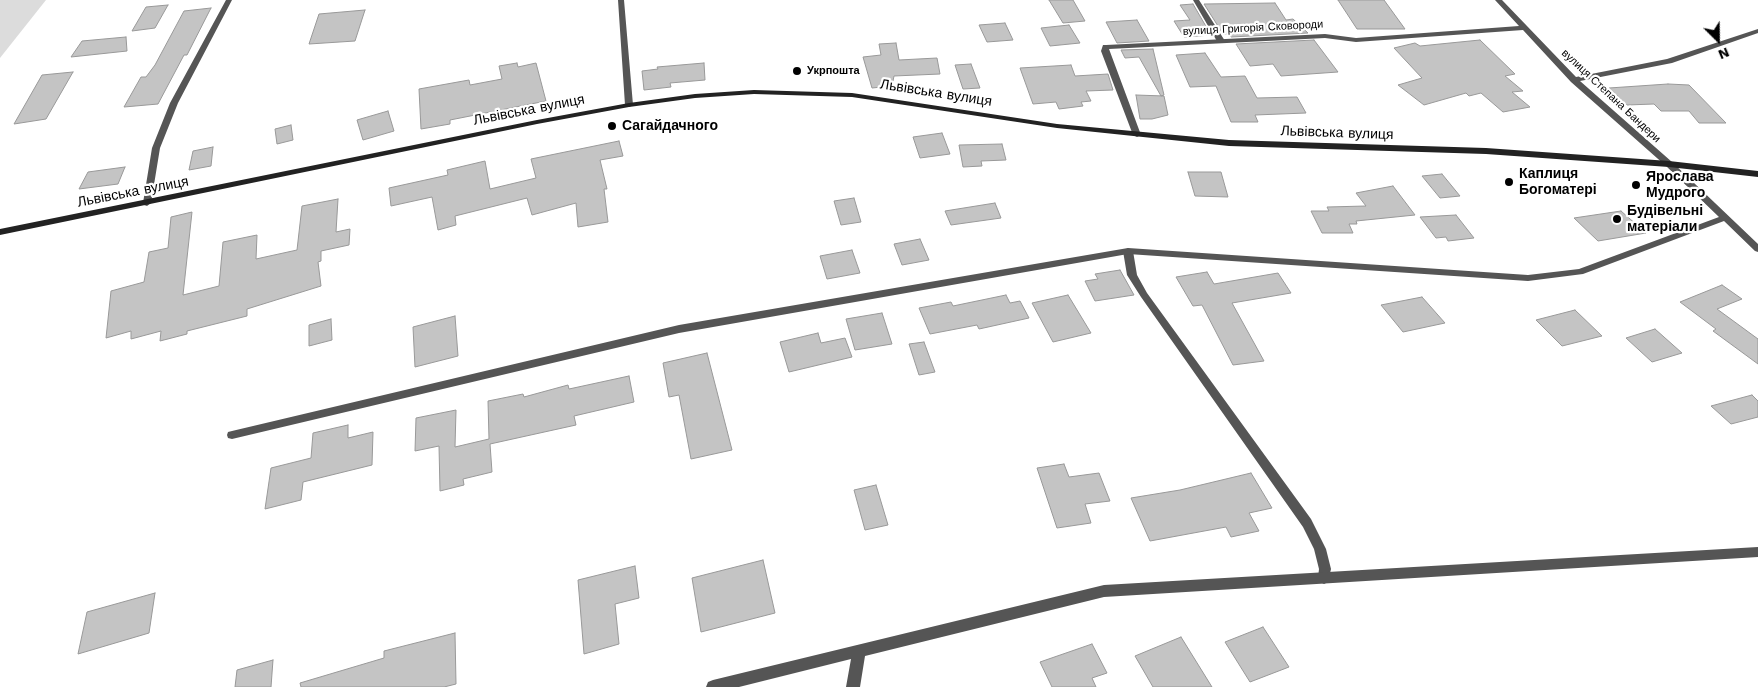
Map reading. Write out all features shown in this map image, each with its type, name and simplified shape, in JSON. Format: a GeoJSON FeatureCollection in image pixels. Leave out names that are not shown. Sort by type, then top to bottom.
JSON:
{"type":"FeatureCollection","features":[{"type":"Feature","properties":{"kind":"main road","name":"Львівська вулиця"},"geometry":{"type":"LineString","coordinates":[[0,232],[629,105],[695,96],[754,92],[852,95],[1057,126],[1229,143],[1486,151],[1668,164],[1758,174]]}},
{"type":"Feature","properties":{"kind":"street"},"geometry":{"type":"LineString","coordinates":[[147,203],[156,148],[174,102],[229,0]]}},
{"type":"Feature","properties":{"kind":"street"},"geometry":{"type":"LineString","coordinates":[[621,0],[629,105]]}},
{"type":"Feature","properties":{"kind":"street"},"geometry":{"type":"LineString","coordinates":[[1196,0],[1221,40]]}},
{"type":"Feature","properties":{"kind":"street","name":"вулиця Степана Бандери"},"geometry":{"type":"LineString","coordinates":[[1498,0],[1574,80],[1668,164],[1758,249]]}},
{"type":"Feature","properties":{"kind":"street","name":"вулиця Григорія Сковороди"},"geometry":{"type":"LineString","coordinates":[[1137,135],[1105,51],[1106,47],[1326,36],[1356,40],[1524,28]]}},
{"type":"Feature","properties":{"kind":"street"},"geometry":{"type":"LineString","coordinates":[[1574,80],[1669,62],[1758,31]]}},
{"type":"Feature","properties":{"kind":"street"},"geometry":{"type":"LineString","coordinates":[[232,436],[679,329],[1128,251],[1528,278],[1580,272],[1724,218]]}},
{"type":"Feature","properties":{"kind":"street"},"geometry":{"type":"LineString","coordinates":[[1128,251],[1132,275],[1144,295],[1307,523],[1320,549],[1325,569],[1324,578]]}},
{"type":"Feature","properties":{"kind":"street"},"geometry":{"type":"LineString","coordinates":[[713,687],[1104,591],[1758,552]]}},
{"type":"Feature","properties":{"kind":"street"},"geometry":{"type":"LineString","coordinates":[[853,687],[859,651]]}},
{"type":"Feature","properties":{"kind":"shaded area"},"geometry":{"type":"Polygon","coordinates":[[[0,0],[46,0],[0,58],[0,0]]]}},
{"type":"Feature","properties":{"kind":"building"},"geometry":{"type":"Polygon","coordinates":[[[1049,0],[1073,0],[1085,21],[1063,23],[1049,0]]]}},
{"type":"Feature","properties":{"kind":"building"},"geometry":{"type":"Polygon","coordinates":[[[1338,0],[1384,0],[1405,29],[1357,29],[1338,0]]]}},
{"type":"Feature","properties":{"kind":"building"},"geometry":{"type":"Polygon","coordinates":[[[1275,3],[1286,20],[1293,19],[1308,33],[1231,37],[1228,34],[1223,34],[1204,4],[1275,3]]]}},
{"type":"Feature","properties":{"kind":"building"},"geometry":{"type":"Polygon","coordinates":[[[1193,4],[1211,35],[1184,37],[1174,21],[1190,20],[1180,5],[1193,4]]]}},
{"type":"Feature","properties":{"kind":"building"},"geometry":{"type":"Polygon","coordinates":[[[168,5],[155,28],[132,31],[146,7],[168,5]]]}},
{"type":"Feature","properties":{"kind":"building"},"geometry":{"type":"Polygon","coordinates":[[[211,8],[187,55],[184,55],[158,104],[124,107],[141,77],[146,77],[155,65],[184,11],[211,8]]]}},
{"type":"Feature","properties":{"kind":"building"},"geometry":{"type":"Polygon","coordinates":[[[365,10],[355,41],[309,44],[319,14],[365,10]]]}},
{"type":"Feature","properties":{"kind":"building"},"geometry":{"type":"Polygon","coordinates":[[[1137,20],[1149,41],[1117,43],[1106,22],[1137,20]]]}},
{"type":"Feature","properties":{"kind":"building"},"geometry":{"type":"Polygon","coordinates":[[[1005,23],[1013,40],[987,42],[979,25],[1005,23]]]}},
{"type":"Feature","properties":{"kind":"building"},"geometry":{"type":"Polygon","coordinates":[[[1069,25],[1080,43],[1050,46],[1041,28],[1069,25]]]}},
{"type":"Feature","properties":{"kind":"building"},"geometry":{"type":"Polygon","coordinates":[[[126,37],[127,51],[71,57],[82,41],[126,37]]]}},
{"type":"Feature","properties":{"kind":"building"},"geometry":{"type":"Polygon","coordinates":[[[1314,40],[1338,72],[1281,76],[1273,64],[1250,66],[1236,44],[1314,40]]]}},
{"type":"Feature","properties":{"kind":"building"},"geometry":{"type":"Polygon","coordinates":[[[1480,40],[1515,74],[1505,76],[1523,91],[1512,92],[1530,107],[1503,112],[1481,93],[1469,96],[1466,93],[1424,105],[1398,85],[1422,78],[1394,48],[1415,43],[1420,46],[1480,40]]]}},
{"type":"Feature","properties":{"kind":"building"},"geometry":{"type":"Polygon","coordinates":[[[896,43],[899,60],[937,58],[940,74],[894,76],[892,86],[872,88],[863,57],[881,55],[879,44],[896,43]]]}},
{"type":"Feature","properties":{"kind":"building"},"geometry":{"type":"Polygon","coordinates":[[[1153,49],[1164,95],[1161,96],[1139,57],[1125,58],[1121,50],[1153,49]]]}},
{"type":"Feature","properties":{"kind":"building"},"geometry":{"type":"Polygon","coordinates":[[[1205,53],[1221,77],[1245,76],[1257,98],[1297,97],[1306,113],[1255,115],[1258,122],[1231,122],[1216,86],[1190,87],[1176,55],[1205,53]]]}},
{"type":"Feature","properties":{"kind":"building"},"geometry":{"type":"Polygon","coordinates":[[[517,63],[518,67],[536,63],[546,101],[450,120],[450,124],[421,129],[419,89],[469,80],[470,85],[502,79],[499,66],[517,63]]]}},
{"type":"Feature","properties":{"kind":"building"},"geometry":{"type":"Polygon","coordinates":[[[704,63],[705,80],[670,83],[671,87],[644,90],[642,71],[658,69],[657,67],[704,63]]]}},
{"type":"Feature","properties":{"kind":"building"},"geometry":{"type":"Polygon","coordinates":[[[971,64],[980,88],[963,89],[955,65],[971,64]]]}},
{"type":"Feature","properties":{"kind":"building"},"geometry":{"type":"Polygon","coordinates":[[[1071,65],[1075,76],[1108,74],[1113,90],[1086,91],[1091,101],[1081,102],[1083,106],[1059,109],[1056,102],[1033,104],[1020,68],[1071,65]]]}},
{"type":"Feature","properties":{"kind":"building"},"geometry":{"type":"Polygon","coordinates":[[[73,72],[46,119],[14,124],[42,75],[73,72]]]}},
{"type":"Feature","properties":{"kind":"building"},"geometry":{"type":"Polygon","coordinates":[[[1668,84],[1689,85],[1726,123],[1699,123],[1689,111],[1661,111],[1654,104],[1627,105],[1609,88],[1668,84]]]}},
{"type":"Feature","properties":{"kind":"building"},"geometry":{"type":"Polygon","coordinates":[[[1136,95],[1164,96],[1168,115],[1152,119],[1140,119],[1136,95]]]}},
{"type":"Feature","properties":{"kind":"building"},"geometry":{"type":"Polygon","coordinates":[[[388,111],[394,131],[363,140],[357,120],[388,111]]]}},
{"type":"Feature","properties":{"kind":"building"},"geometry":{"type":"Polygon","coordinates":[[[291,125],[293,140],[277,144],[275,129],[291,125]]]}},
{"type":"Feature","properties":{"kind":"building"},"geometry":{"type":"Polygon","coordinates":[[[942,133],[950,154],[920,158],[913,137],[942,133]]]}},
{"type":"Feature","properties":{"kind":"building"},"geometry":{"type":"Polygon","coordinates":[[[619,141],[623,156],[600,160],[607,189],[604,189],[608,222],[578,227],[576,203],[532,215],[527,198],[455,216],[456,225],[438,230],[432,197],[391,206],[389,188],[448,175],[447,170],[485,161],[490,189],[536,178],[531,159],[619,141]]]}},
{"type":"Feature","properties":{"kind":"building"},"geometry":{"type":"Polygon","coordinates":[[[1002,144],[1006,160],[981,161],[982,166],[963,167],[959,145],[1002,144]]]}},
{"type":"Feature","properties":{"kind":"building"},"geometry":{"type":"Polygon","coordinates":[[[213,147],[211,166],[189,170],[193,151],[213,147]]]}},
{"type":"Feature","properties":{"kind":"building"},"geometry":{"type":"Polygon","coordinates":[[[125,167],[118,184],[79,189],[88,172],[125,167]]]}},
{"type":"Feature","properties":{"kind":"building"},"geometry":{"type":"Polygon","coordinates":[[[1188,172],[1221,172],[1228,197],[1195,196],[1188,172]]]}},
{"type":"Feature","properties":{"kind":"building"},"geometry":{"type":"Polygon","coordinates":[[[1442,174],[1460,196],[1440,198],[1422,176],[1442,174]]]}},
{"type":"Feature","properties":{"kind":"building"},"geometry":{"type":"Polygon","coordinates":[[[1393,186],[1415,215],[1356,221],[1357,224],[1349,224],[1353,233],[1322,233],[1311,211],[1329,211],[1327,207],[1366,206],[1356,193],[1393,186]]]}},
{"type":"Feature","properties":{"kind":"building"},"geometry":{"type":"Polygon","coordinates":[[[854,198],[861,222],[841,225],[834,201],[854,198]]]}},
{"type":"Feature","properties":{"kind":"building"},"geometry":{"type":"Polygon","coordinates":[[[338,199],[336,232],[350,229],[349,245],[321,251],[321,261],[318,262],[321,286],[247,309],[247,316],[187,331],[187,334],[160,341],[161,331],[131,339],[131,331],[106,338],[111,291],[144,282],[149,252],[168,248],[171,217],[192,212],[183,295],[219,286],[223,242],[257,235],[256,259],[297,250],[302,206],[338,199]]]}},
{"type":"Feature","properties":{"kind":"building"},"geometry":{"type":"Polygon","coordinates":[[[995,203],[1001,218],[951,225],[945,211],[995,203]]]}},
{"type":"Feature","properties":{"kind":"building"},"geometry":{"type":"Polygon","coordinates":[[[1621,211],[1646,233],[1598,241],[1574,218],[1621,211]]]}},
{"type":"Feature","properties":{"kind":"building"},"geometry":{"type":"Polygon","coordinates":[[[1456,215],[1474,238],[1448,241],[1446,237],[1436,238],[1420,217],[1456,215]]]}},
{"type":"Feature","properties":{"kind":"building"},"geometry":{"type":"Polygon","coordinates":[[[920,239],[929,260],[902,265],[894,244],[920,239]]]}},
{"type":"Feature","properties":{"kind":"building"},"geometry":{"type":"Polygon","coordinates":[[[852,250],[860,273],[827,279],[820,256],[852,250]]]}},
{"type":"Feature","properties":{"kind":"building"},"geometry":{"type":"Polygon","coordinates":[[[1120,270],[1134,295],[1095,301],[1085,281],[1098,279],[1095,274],[1120,270]]]}},
{"type":"Feature","properties":{"kind":"building"},"geometry":{"type":"Polygon","coordinates":[[[1207,272],[1214,284],[1278,273],[1291,293],[1232,303],[1264,361],[1233,365],[1202,305],[1193,306],[1176,277],[1207,272]]]}},
{"type":"Feature","properties":{"kind":"building"},"geometry":{"type":"Polygon","coordinates":[[[1722,285],[1742,299],[1717,309],[1758,339],[1758,364],[1713,331],[1716,329],[1680,302],[1722,285]]]}},
{"type":"Feature","properties":{"kind":"building"},"geometry":{"type":"Polygon","coordinates":[[[1006,295],[1010,303],[1020,301],[1029,318],[979,329],[977,325],[930,334],[919,308],[951,302],[953,306],[1006,295]]]}},
{"type":"Feature","properties":{"kind":"building"},"geometry":{"type":"Polygon","coordinates":[[[1068,295],[1091,333],[1053,342],[1032,303],[1068,295]]]}},
{"type":"Feature","properties":{"kind":"building"},"geometry":{"type":"Polygon","coordinates":[[[1422,297],[1445,323],[1403,332],[1381,305],[1422,297]]]}},
{"type":"Feature","properties":{"kind":"building"},"geometry":{"type":"Polygon","coordinates":[[[1575,310],[1602,336],[1562,346],[1536,320],[1575,310]]]}},
{"type":"Feature","properties":{"kind":"building"},"geometry":{"type":"Polygon","coordinates":[[[882,313],[892,344],[855,350],[846,319],[882,313]]]}},
{"type":"Feature","properties":{"kind":"building"},"geometry":{"type":"Polygon","coordinates":[[[455,316],[458,356],[415,367],[413,327],[455,316]]]}},
{"type":"Feature","properties":{"kind":"building"},"geometry":{"type":"Polygon","coordinates":[[[331,319],[332,340],[309,346],[309,325],[331,319]]]}},
{"type":"Feature","properties":{"kind":"building"},"geometry":{"type":"Polygon","coordinates":[[[1655,329],[1682,353],[1652,362],[1626,338],[1655,329]]]}},
{"type":"Feature","properties":{"kind":"building"},"geometry":{"type":"Polygon","coordinates":[[[818,333],[821,343],[845,338],[852,357],[789,372],[780,342],[818,333]]]}},
{"type":"Feature","properties":{"kind":"building"},"geometry":{"type":"Polygon","coordinates":[[[924,342],[935,372],[919,375],[909,344],[924,342]]]}},
{"type":"Feature","properties":{"kind":"building"},"geometry":{"type":"Polygon","coordinates":[[[707,353],[732,450],[691,459],[679,395],[669,397],[663,363],[707,353]]]}},
{"type":"Feature","properties":{"kind":"building"},"geometry":{"type":"Polygon","coordinates":[[[629,376],[634,402],[574,416],[576,425],[490,444],[492,472],[463,479],[464,485],[440,491],[439,446],[415,451],[416,418],[456,410],[455,447],[489,439],[488,401],[523,394],[524,397],[568,385],[569,389],[629,376]]]}},
{"type":"Feature","properties":{"kind":"building"},"geometry":{"type":"Polygon","coordinates":[[[1752,395],[1758,401],[1758,417],[1731,424],[1711,406],[1752,395]]]}},
{"type":"Feature","properties":{"kind":"building"},"geometry":{"type":"Polygon","coordinates":[[[348,425],[348,438],[373,432],[372,465],[303,482],[301,500],[265,509],[271,468],[311,458],[313,433],[348,425]]]}},
{"type":"Feature","properties":{"kind":"building"},"geometry":{"type":"Polygon","coordinates":[[[1064,464],[1069,477],[1099,473],[1110,501],[1085,504],[1091,523],[1057,528],[1037,468],[1064,464]]]}},
{"type":"Feature","properties":{"kind":"building"},"geometry":{"type":"Polygon","coordinates":[[[1251,473],[1272,508],[1249,513],[1259,531],[1231,537],[1226,527],[1150,541],[1131,498],[1180,490],[1251,473]]]}},
{"type":"Feature","properties":{"kind":"building"},"geometry":{"type":"Polygon","coordinates":[[[876,485],[888,525],[865,530],[854,490],[876,485]]]}},
{"type":"Feature","properties":{"kind":"building"},"geometry":{"type":"Polygon","coordinates":[[[763,560],[775,613],[701,632],[692,578],[763,560]]]}},
{"type":"Feature","properties":{"kind":"building"},"geometry":{"type":"Polygon","coordinates":[[[635,566],[639,598],[615,604],[619,644],[584,654],[578,580],[635,566]]]}},
{"type":"Feature","properties":{"kind":"building"},"geometry":{"type":"Polygon","coordinates":[[[155,593],[149,633],[78,654],[87,612],[155,593]]]}},
{"type":"Feature","properties":{"kind":"building"},"geometry":{"type":"Polygon","coordinates":[[[1263,627],[1289,667],[1250,682],[1225,642],[1263,627]]]}},
{"type":"Feature","properties":{"kind":"building"},"geometry":{"type":"Polygon","coordinates":[[[455,633],[456,684],[444,687],[301,687],[300,683],[384,658],[384,651],[455,633]]]}},
{"type":"Feature","properties":{"kind":"building"},"geometry":{"type":"Polygon","coordinates":[[[1181,637],[1212,687],[1153,687],[1135,656],[1181,637]]]}},
{"type":"Feature","properties":{"kind":"building"},"geometry":{"type":"Polygon","coordinates":[[[1092,644],[1107,673],[1092,678],[1096,687],[1052,687],[1040,662],[1092,644]]]}},
{"type":"Feature","properties":{"kind":"building"},"geometry":{"type":"Polygon","coordinates":[[[273,660],[271,687],[235,687],[237,670],[273,660]]]}},
{"type":"Feature","properties":{"kind":"place","name":"Укрпошта"},"geometry":{"type":"Point","coordinates":[797,71]}},
{"type":"Feature","properties":{"kind":"place","name":"Сагайдачного"},"geometry":{"type":"Point","coordinates":[612,126]}},
{"type":"Feature","properties":{"kind":"place","name":"Каплиця Богоматері"},"geometry":{"type":"Point","coordinates":[1509,182]}},
{"type":"Feature","properties":{"kind":"place","name":"Ярослава Мудрого"},"geometry":{"type":"Point","coordinates":[1636,185]}},
{"type":"Feature","properties":{"kind":"place","name":"Будівельні матеріали"},"geometry":{"type":"Point","coordinates":[1617,219]}}]}
